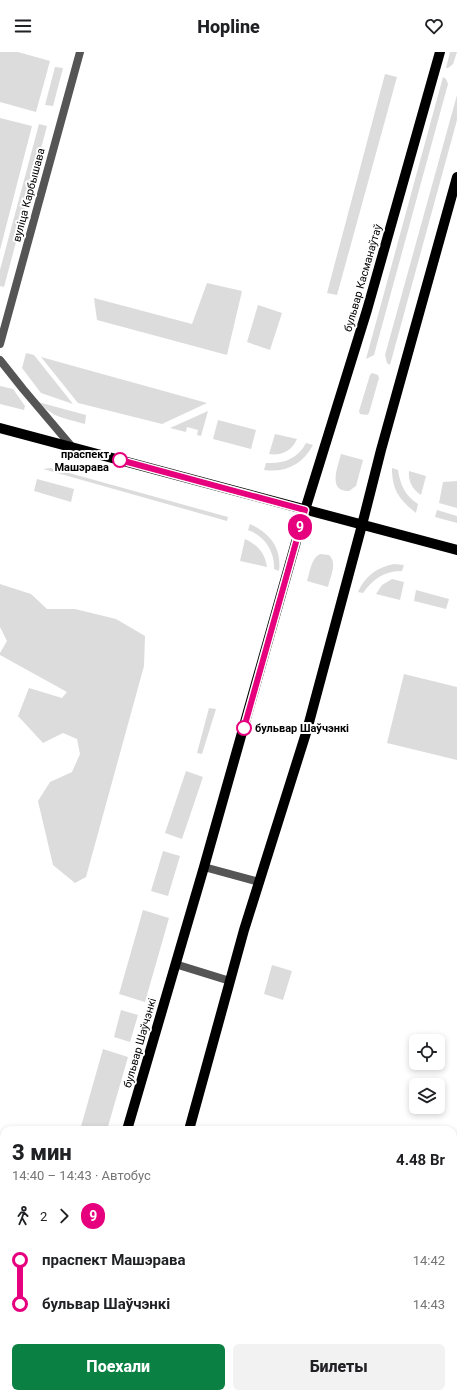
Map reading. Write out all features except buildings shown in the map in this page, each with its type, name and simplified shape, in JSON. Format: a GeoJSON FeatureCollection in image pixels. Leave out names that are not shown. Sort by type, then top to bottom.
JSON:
{"type":"FeatureCollection","features":[{"type":"Feature","properties":{"kind":"main road","name":"бульвар Касманаўтаў"},"geometry":{"type":"LineString","coordinates":[[305,510],[367,310],[440,52]]}},
{"type":"Feature","properties":{"kind":"main road"},"geometry":{"type":"LineString","coordinates":[[189,1126],[259,882],[307,730],[362,525],[380,450],[457,177]]}},
{"type":"Feature","properties":{"kind":"main road"},"geometry":{"type":"LineString","coordinates":[[0,428],[457,550]]}},
{"type":"Feature","properties":{"kind":"main road","name":"бульвар Шаўчэнкі"},"geometry":{"type":"LineString","coordinates":[[128,1126],[305,510]]}},
{"type":"Feature","properties":{"kind":"street","name":"вуліца Карбышава"},"geometry":{"type":"LineString","coordinates":[[0,344],[80,52]]}},
{"type":"Feature","properties":{"kind":"street"},"geometry":{"type":"LineString","coordinates":[[0,360],[73,448]]}},
{"type":"Feature","properties":{"kind":"street"},"geometry":{"type":"LineString","coordinates":[[204,866],[259,882]]}},
{"type":"Feature","properties":{"kind":"street"},"geometry":{"type":"LineString","coordinates":[[175,964],[230,981]]}},
{"type":"Feature","properties":{"kind":"shaded area"},"geometry":{"type":"Polygon","coordinates":[[[0,52],[18,52],[50,61],[36,112],[0,102],[0,52]]]}},
{"type":"Feature","properties":{"kind":"shaded area"},"geometry":{"type":"Polygon","coordinates":[[[450,52],[457,52],[453,64],[446,68],[450,52]]]}},
{"type":"Feature","properties":{"kind":"shaded area"},"geometry":{"type":"Polygon","coordinates":[[[55,67],[63,68],[53,106],[45,105],[55,67]]]}},
{"type":"Feature","properties":{"kind":"shaded area"},"geometry":{"type":"Polygon","coordinates":[[[385,74],[397,77],[337,295],[327,293],[385,74]]]}},
{"type":"Feature","properties":{"kind":"shaded area"},"geometry":{"type":"Polygon","coordinates":[[[443,77],[446,79],[448,84],[374,355],[366,359],[443,77]]]}},
{"type":"Feature","properties":{"kind":"shaded area"},"geometry":{"type":"Polygon","coordinates":[[[457,95],[457,120],[390,365],[387,363],[385,355],[457,95]]]}},
{"type":"Feature","properties":{"kind":"shaded area"},"geometry":{"type":"Polygon","coordinates":[[[0,118],[32,126],[0,250],[0,118]]]}},
{"type":"Feature","properties":{"kind":"shaded area"},"geometry":{"type":"Polygon","coordinates":[[[39,124],[47,126],[4,287],[0,286],[0,270],[39,124]]]}},
{"type":"Feature","properties":{"kind":"shaded area"},"geometry":{"type":"Polygon","coordinates":[[[207,283],[242,291],[227,355],[97,320],[94,298],[192,324],[207,283]]]}},
{"type":"Feature","properties":{"kind":"shaded area"},"geometry":{"type":"Polygon","coordinates":[[[258,305],[282,313],[270,350],[247,342],[258,305]]]}},
{"type":"Feature","properties":{"kind":"shaded area"},"geometry":{"type":"Polygon","coordinates":[[[26,353],[34,355],[73,404],[41,393],[22,368],[26,353]]]}},
{"type":"Feature","properties":{"kind":"shaded area"},"geometry":{"type":"Polygon","coordinates":[[[41,357],[207,403],[162,424],[78,403],[41,357]]]}},
{"type":"Feature","properties":{"kind":"shaded area"},"geometry":{"type":"Polygon","coordinates":[[[372,373],[378,375],[379,378],[369,413],[367,415],[360,414],[359,411],[370,375],[372,373]]]}},
{"type":"Feature","properties":{"kind":"shaded area"},"geometry":{"type":"Polygon","coordinates":[[[0,386],[13,389],[25,406],[24,410],[0,404],[0,386]]]}},
{"type":"Feature","properties":{"kind":"shaded area"},"geometry":{"type":"Polygon","coordinates":[[[38,402],[86,415],[85,424],[65,419],[54,414],[38,402]]]}},
{"type":"Feature","properties":{"kind":"shaded area"},"geometry":{"type":"Polygon","coordinates":[[[208,411],[201,436],[197,435],[198,430],[187,427],[186,432],[170,428],[208,411]]]}},
{"type":"Feature","properties":{"kind":"shaded area"},"geometry":{"type":"Polygon","coordinates":[[[218,420],[256,430],[251,449],[213,439],[218,420]]]}},
{"type":"Feature","properties":{"kind":"shaded area"},"geometry":{"type":"Polygon","coordinates":[[[275,434],[297,439],[292,447],[286,452],[269,454],[275,434]]]}},
{"type":"Feature","properties":{"kind":"shaded area"},"geometry":{"type":"Polygon","coordinates":[[[306,443],[313,445],[309,452],[293,466],[280,470],[264,470],[266,463],[278,463],[294,457],[306,443]]]}},
{"type":"Feature","properties":{"kind":"shaded area"},"geometry":{"type":"Polygon","coordinates":[[[341,454],[363,460],[356,486],[349,491],[342,490],[336,483],[336,471],[341,454]]]}},
{"type":"Feature","properties":{"kind":"shaded area"},"geometry":{"type":"Polygon","coordinates":[[[51,468],[228,517],[227,521],[43,469],[51,468]]]}},
{"type":"Feature","properties":{"kind":"shaded area"},"geometry":{"type":"Polygon","coordinates":[[[392,468],[398,470],[400,480],[406,493],[418,504],[416,513],[398,494],[393,482],[392,468]]]}},
{"type":"Feature","properties":{"kind":"shaded area"},"geometry":{"type":"Polygon","coordinates":[[[409,471],[426,476],[421,495],[416,491],[409,479],[409,471]]]}},
{"type":"Feature","properties":{"kind":"shaded area"},"geometry":{"type":"Polygon","coordinates":[[[37,479],[74,489],[71,502],[34,491],[37,479]]]}},
{"type":"Feature","properties":{"kind":"shaded area"},"geometry":{"type":"Polygon","coordinates":[[[457,481],[457,508],[439,503],[443,482],[457,481]]]}},
{"type":"Feature","properties":{"kind":"shaded area"},"geometry":{"type":"Polygon","coordinates":[[[437,510],[457,516],[457,523],[435,517],[437,510]]]}},
{"type":"Feature","properties":{"kind":"shaded area"},"geometry":{"type":"Polygon","coordinates":[[[250,524],[263,532],[273,542],[279,555],[279,571],[274,569],[273,557],[268,545],[259,536],[248,530],[250,524]]]}},
{"type":"Feature","properties":{"kind":"shaded area"},"geometry":{"type":"Polygon","coordinates":[[[245,539],[254,544],[260,550],[265,558],[267,567],[240,561],[245,539]]]}},
{"type":"Feature","properties":{"kind":"shaded area"},"geometry":{"type":"Polygon","coordinates":[[[320,554],[329,555],[333,562],[333,570],[328,587],[307,581],[313,562],[320,554]]]}},
{"type":"Feature","properties":{"kind":"shaded area"},"geometry":{"type":"Polygon","coordinates":[[[394,564],[404,565],[402,571],[384,574],[375,580],[363,593],[358,592],[364,581],[372,573],[382,567],[394,564]]]}},
{"type":"Feature","properties":{"kind":"shaded area"},"geometry":{"type":"Polygon","coordinates":[[[392,579],[404,582],[400,600],[376,594],[382,585],[392,579]]]}},
{"type":"Feature","properties":{"kind":"shaded area"},"geometry":{"type":"Polygon","coordinates":[[[0,584],[31,594],[47,609],[75,609],[116,619],[145,636],[144,666],[86,877],[75,883],[53,865],[38,801],[50,782],[72,772],[80,754],[77,739],[63,733],[43,743],[18,716],[29,688],[62,698],[67,692],[0,655],[7,641],[0,627],[0,584]]]}},
{"type":"Feature","properties":{"kind":"shaded area"},"geometry":{"type":"Polygon","coordinates":[[[416,590],[449,599],[446,609],[414,601],[416,590]]]}},
{"type":"Feature","properties":{"kind":"shaded area"},"geometry":{"type":"Polygon","coordinates":[[[404,674],[457,687],[457,760],[387,743],[404,674]]]}},
{"type":"Feature","properties":{"kind":"shaded area"},"geometry":{"type":"Polygon","coordinates":[[[209,708],[216,709],[202,754],[197,753],[209,708]]]}},
{"type":"Feature","properties":{"kind":"shaded area"},"geometry":{"type":"Polygon","coordinates":[[[186,771],[203,777],[182,839],[165,833],[186,771]]]}},
{"type":"Feature","properties":{"kind":"shaded area"},"geometry":{"type":"Polygon","coordinates":[[[163,851],[180,856],[168,896],[151,891],[163,851]]]}},
{"type":"Feature","properties":{"kind":"shaded area"},"geometry":{"type":"Polygon","coordinates":[[[143,910],[169,918],[145,1002],[119,994],[143,910]]]}},
{"type":"Feature","properties":{"kind":"shaded area"},"geometry":{"type":"Polygon","coordinates":[[[272,965],[292,971],[283,1000],[264,994],[272,965]]]}},
{"type":"Feature","properties":{"kind":"shaded area"},"geometry":{"type":"Polygon","coordinates":[[[121,1010],[138,1015],[130,1042],[114,1037],[121,1010]]]}},
{"type":"Feature","properties":{"kind":"shaded area"},"geometry":{"type":"Polygon","coordinates":[[[103,1049],[128,1057],[108,1126],[81,1126],[103,1049]]]}},
{"type":"Feature","properties":{"kind":"bus line","name":"9"},"geometry":{"type":"LineString","coordinates":[[120,460],[305,510],[244,728]]}},
{"type":"Feature","properties":{"kind":"place","name":"праспект Машэрава"},"geometry":{"type":"Point","coordinates":[120,460]}},
{"type":"Feature","properties":{"kind":"place","name":"бульвар Шаўчэнкі"},"geometry":{"type":"Point","coordinates":[244,728]}}]}
